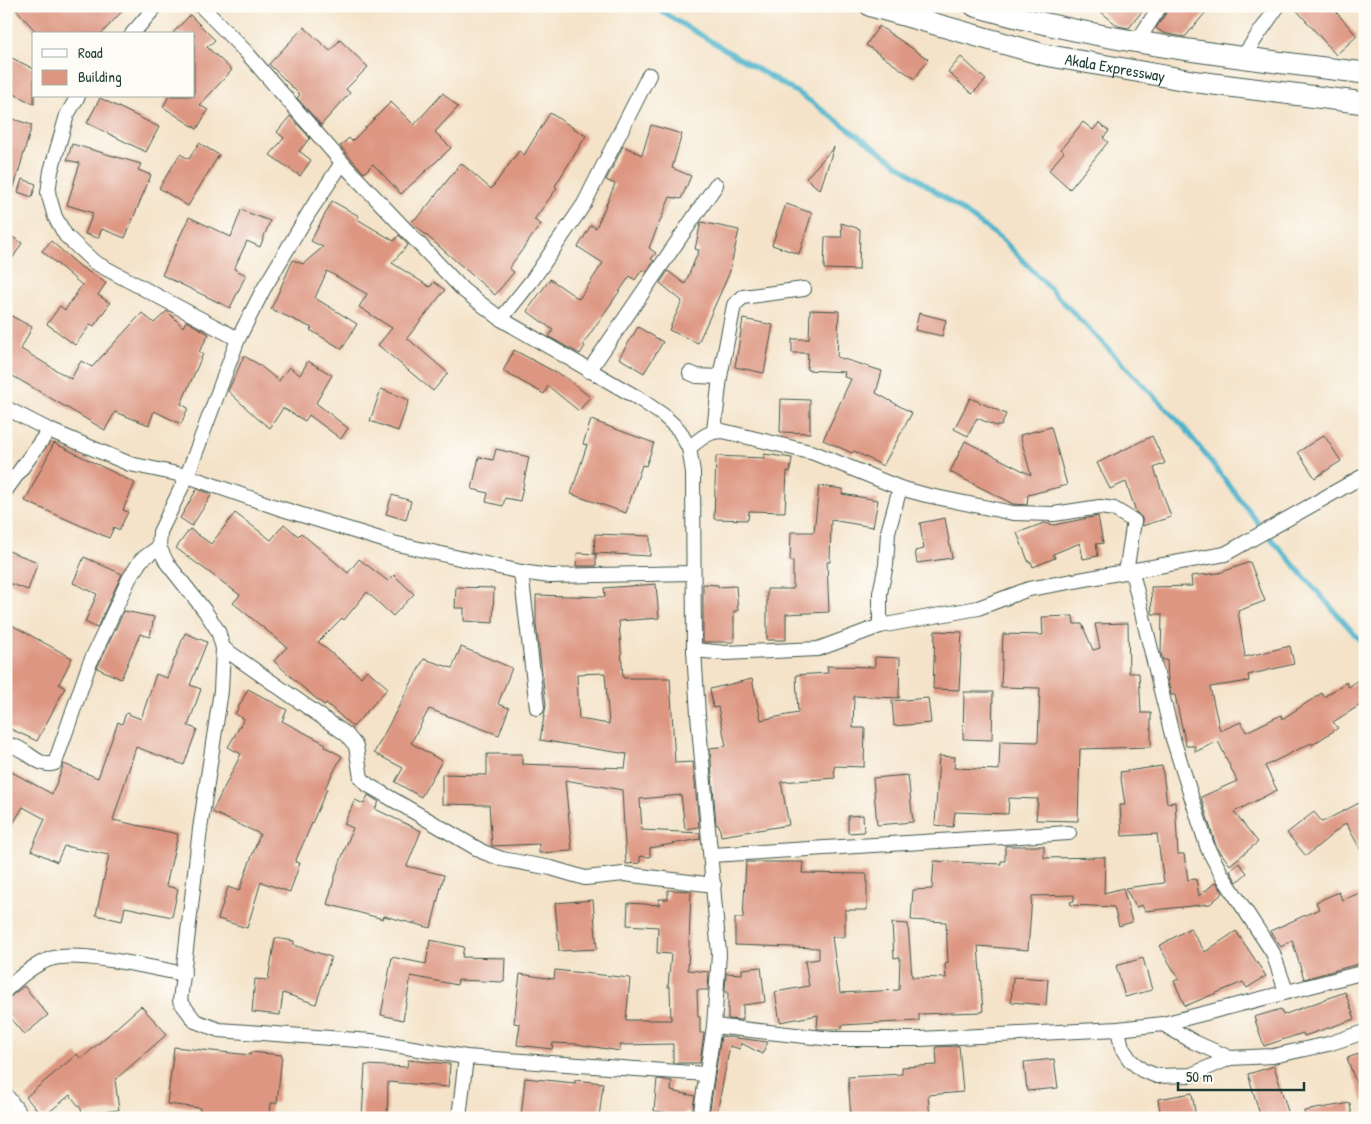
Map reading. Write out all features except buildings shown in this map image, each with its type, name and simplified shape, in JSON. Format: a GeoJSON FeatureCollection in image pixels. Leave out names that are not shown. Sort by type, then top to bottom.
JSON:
{"type":"FeatureCollection","features":[{"type":"Feature","properties":{"kind":"main road","name":"Akala Expressway"},"geometry":{"type":"LineString","coordinates":[[871,6],[1045,55],[1198,82],[1365,102]]}},
{"type":"Feature","properties":{"kind":"main road","name":"Akala Expressway"},"geometry":{"type":"LineString","coordinates":[[975,6],[1005,10],[1053,26],[1137,42],[1242,58],[1365,73]]}},
{"type":"Feature","properties":{"kind":"street"},"geometry":{"type":"LineString","coordinates":[[134,32],[156,6]]}},
{"type":"Feature","properties":{"kind":"street"},"geometry":{"type":"LineString","coordinates":[[201,6],[246,52],[342,163],[463,290],[501,319],[663,415],[679,430],[689,448],[693,472],[694,650],[719,954],[714,1026],[700,1118]]}},
{"type":"Feature","properties":{"kind":"street"},"geometry":{"type":"LineString","coordinates":[[1137,42],[1160,6]]}},
{"type":"Feature","properties":{"kind":"street"},"geometry":{"type":"LineString","coordinates":[[1242,58],[1278,6]]}},
{"type":"Feature","properties":{"kind":"street"},"geometry":{"type":"LineString","coordinates":[[501,319],[533,279],[584,204],[649,75]]}},
{"type":"Feature","properties":{"kind":"street"},"geometry":{"type":"LineString","coordinates":[[77,98],[67,115],[51,171],[48,193],[55,217],[66,236],[94,262],[238,339]]}},
{"type":"Feature","properties":{"kind":"street"},"geometry":{"type":"LineString","coordinates":[[342,163],[300,226],[263,290],[238,339],[188,476],[160,532],[159,547],[167,563],[218,631],[223,648],[221,691],[200,829],[180,1001],[195,1020],[205,1026],[219,1030],[371,1041],[466,1057],[706,1074]]}},
{"type":"Feature","properties":{"kind":"street"},"geometry":{"type":"LineString","coordinates":[[589,371],[716,185]]}},
{"type":"Feature","properties":{"kind":"street"},"geometry":{"type":"LineString","coordinates":[[714,431],[720,377],[731,310],[738,300],[743,297],[804,290]]}},
{"type":"Feature","properties":{"kind":"street"},"geometry":{"type":"LineString","coordinates":[[690,372],[697,376],[720,377]]}},
{"type":"Feature","properties":{"kind":"street"},"geometry":{"type":"LineString","coordinates":[[6,408],[49,430],[130,464],[188,476],[276,508],[392,543],[521,572],[568,576],[693,573]]}},
{"type":"Feature","properties":{"kind":"street"},"geometry":{"type":"LineString","coordinates":[[6,490],[49,430]]}},
{"type":"Feature","properties":{"kind":"street"},"geometry":{"type":"LineString","coordinates":[[689,448],[714,431],[723,430],[814,453],[900,488],[1013,512],[1054,514],[1100,507],[1114,509],[1134,521],[1127,566],[1133,572],[1173,739],[1208,849],[1222,875],[1273,953],[1286,992]]}},
{"type":"Feature","properties":{"kind":"street"},"geometry":{"type":"LineString","coordinates":[[694,650],[726,653],[818,649],[880,626],[978,608],[1029,589],[1095,576],[1133,572],[1225,554],[1365,475]]}},
{"type":"Feature","properties":{"kind":"street"},"geometry":{"type":"LineString","coordinates":[[880,626],[880,593],[886,565],[888,532],[900,488]]}},
{"type":"Feature","properties":{"kind":"street"},"geometry":{"type":"LineString","coordinates":[[6,745],[20,748],[42,763],[50,764],[55,762],[90,666],[129,579],[141,560],[159,547]]}},
{"type":"Feature","properties":{"kind":"street"},"geometry":{"type":"LineString","coordinates":[[521,572],[537,708]]}},
{"type":"Feature","properties":{"kind":"street"},"geometry":{"type":"LineString","coordinates":[[223,648],[346,734],[356,746],[361,778],[368,785],[483,852],[502,859],[551,868],[585,878],[624,874],[714,885]]}},
{"type":"Feature","properties":{"kind":"street"},"geometry":{"type":"LineString","coordinates":[[712,855],[1068,833]]}},
{"type":"Feature","properties":{"kind":"street"},"geometry":{"type":"LineString","coordinates":[[6,990],[38,965],[52,959],[71,957],[126,962],[184,974]]}},
{"type":"Feature","properties":{"kind":"street"},"geometry":{"type":"LineString","coordinates":[[714,1026],[832,1039],[919,1039],[1118,1029],[1163,1024],[1365,972]]}},
{"type":"Feature","properties":{"kind":"street"},"geometry":{"type":"LineString","coordinates":[[1163,1024],[1194,1042],[1230,1058]]}},
{"type":"Feature","properties":{"kind":"street"},"geometry":{"type":"LineString","coordinates":[[1118,1029],[1122,1048],[1130,1060],[1142,1070],[1157,1076],[1191,1075],[1230,1058],[1273,1056],[1328,1044],[1365,1032]]}},
{"type":"Feature","properties":{"kind":"street"},"geometry":{"type":"LineString","coordinates":[[460,1118],[466,1057]]}},
{"type":"Feature","properties":{"kind":"street"},"geometry":{"type":"LineString","coordinates":[[6,1094],[23,1118]]}},
{"type":"Feature","properties":{"kind":"waterway"},"geometry":{"type":"LineString","coordinates":[[652,6],[803,96],[1003,240],[1183,426],[1266,533],[1365,646]]}}]}
